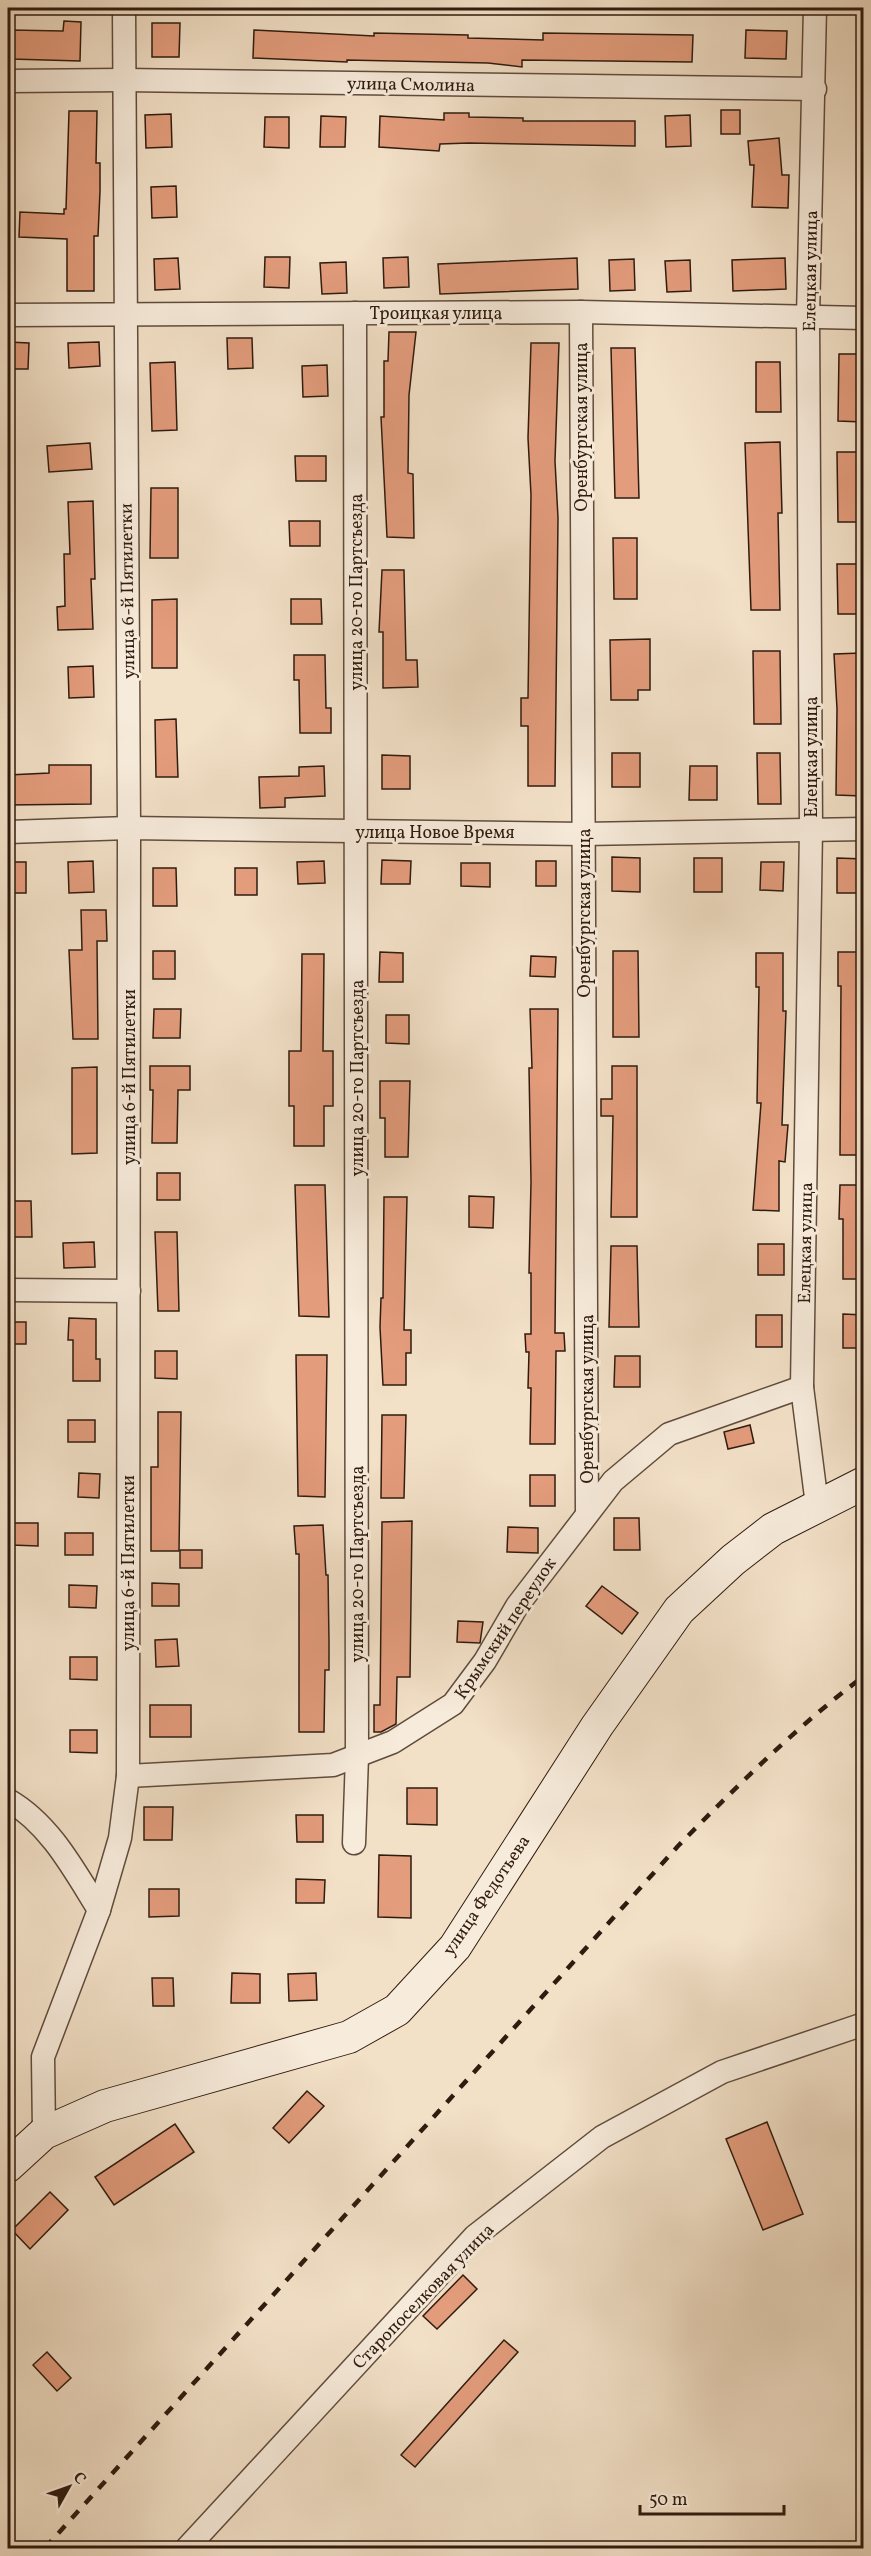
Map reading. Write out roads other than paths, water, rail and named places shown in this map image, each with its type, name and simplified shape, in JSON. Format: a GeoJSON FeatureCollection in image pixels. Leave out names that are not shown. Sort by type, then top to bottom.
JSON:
{"type":"FeatureCollection","features":[{"type":"Feature","properties":{"kind":"main road","name":"улица Федотьева"},"geometry":{"type":"LineString","coordinates":[[8,2166],[44,2133],[105,2106],[349,2037],[397,2010],[455,1947],[597,1726],[680,1610],[741,1553],[773,1529],[864,1482]]}},
{"type":"Feature","properties":{"kind":"street","name":"улица 6-й Пятилетки"},"geometry":{"type":"LineString","coordinates":[[44,2133],[43,2057],[99,1910],[120,1838],[128,1776],[129,828],[124,8]]}},
{"type":"Feature","properties":{"kind":"street","name":"Елецкая улица"},"geometry":{"type":"LineString","coordinates":[[815,8],[815,89],[808,317],[811,829],[802,1387],[817,1505]]}},
{"type":"Feature","properties":{"kind":"street","name":"улица Смолина"},"geometry":{"type":"LineString","coordinates":[[8,81],[124,80],[815,89]]}},
{"type":"Feature","properties":{"kind":"street","name":"Троицкая улица"},"geometry":{"type":"LineString","coordinates":[[8,315],[581,312],[864,318]]}},
{"type":"Feature","properties":{"kind":"street","name":"Оренбургская улица"},"geometry":{"type":"LineString","coordinates":[[581,312],[587,1514]]}},
{"type":"Feature","properties":{"kind":"street","name":"улица 20-го Партсъезда"},"geometry":{"type":"LineString","coordinates":[[354,1843],[357,1756],[358,832],[355,313]]}},
{"type":"Feature","properties":{"kind":"street","name":"улица Новое Время"},"geometry":{"type":"LineString","coordinates":[[8,832],[129,828],[584,834],[864,829]]}},
{"type":"Feature","properties":{"kind":"street"},"geometry":{"type":"LineString","coordinates":[[8,1290],[129,1291]]}},
{"type":"Feature","properties":{"kind":"street","name":"Крымский переулок"},"geometry":{"type":"LineString","coordinates":[[128,1776],[333,1765],[393,1742],[453,1704],[485,1661],[517,1606],[614,1481],[669,1434],[802,1387]]}},
{"type":"Feature","properties":{"kind":"street"},"geometry":{"type":"LineString","coordinates":[[8,1800],[21,1807],[61,1849],[99,1910]]}},
{"type":"Feature","properties":{"kind":"street","name":"Старопоселковая улица"},"geometry":{"type":"LineString","coordinates":[[187,2548],[475,2236],[602,2137],[722,2072],[864,2024]]}},
{"type":"Feature","properties":{"kind":"railway"},"geometry":{"type":"LineString","coordinates":[[45,2548],[678,1846],[791,1736],[864,1676]]}}]}
